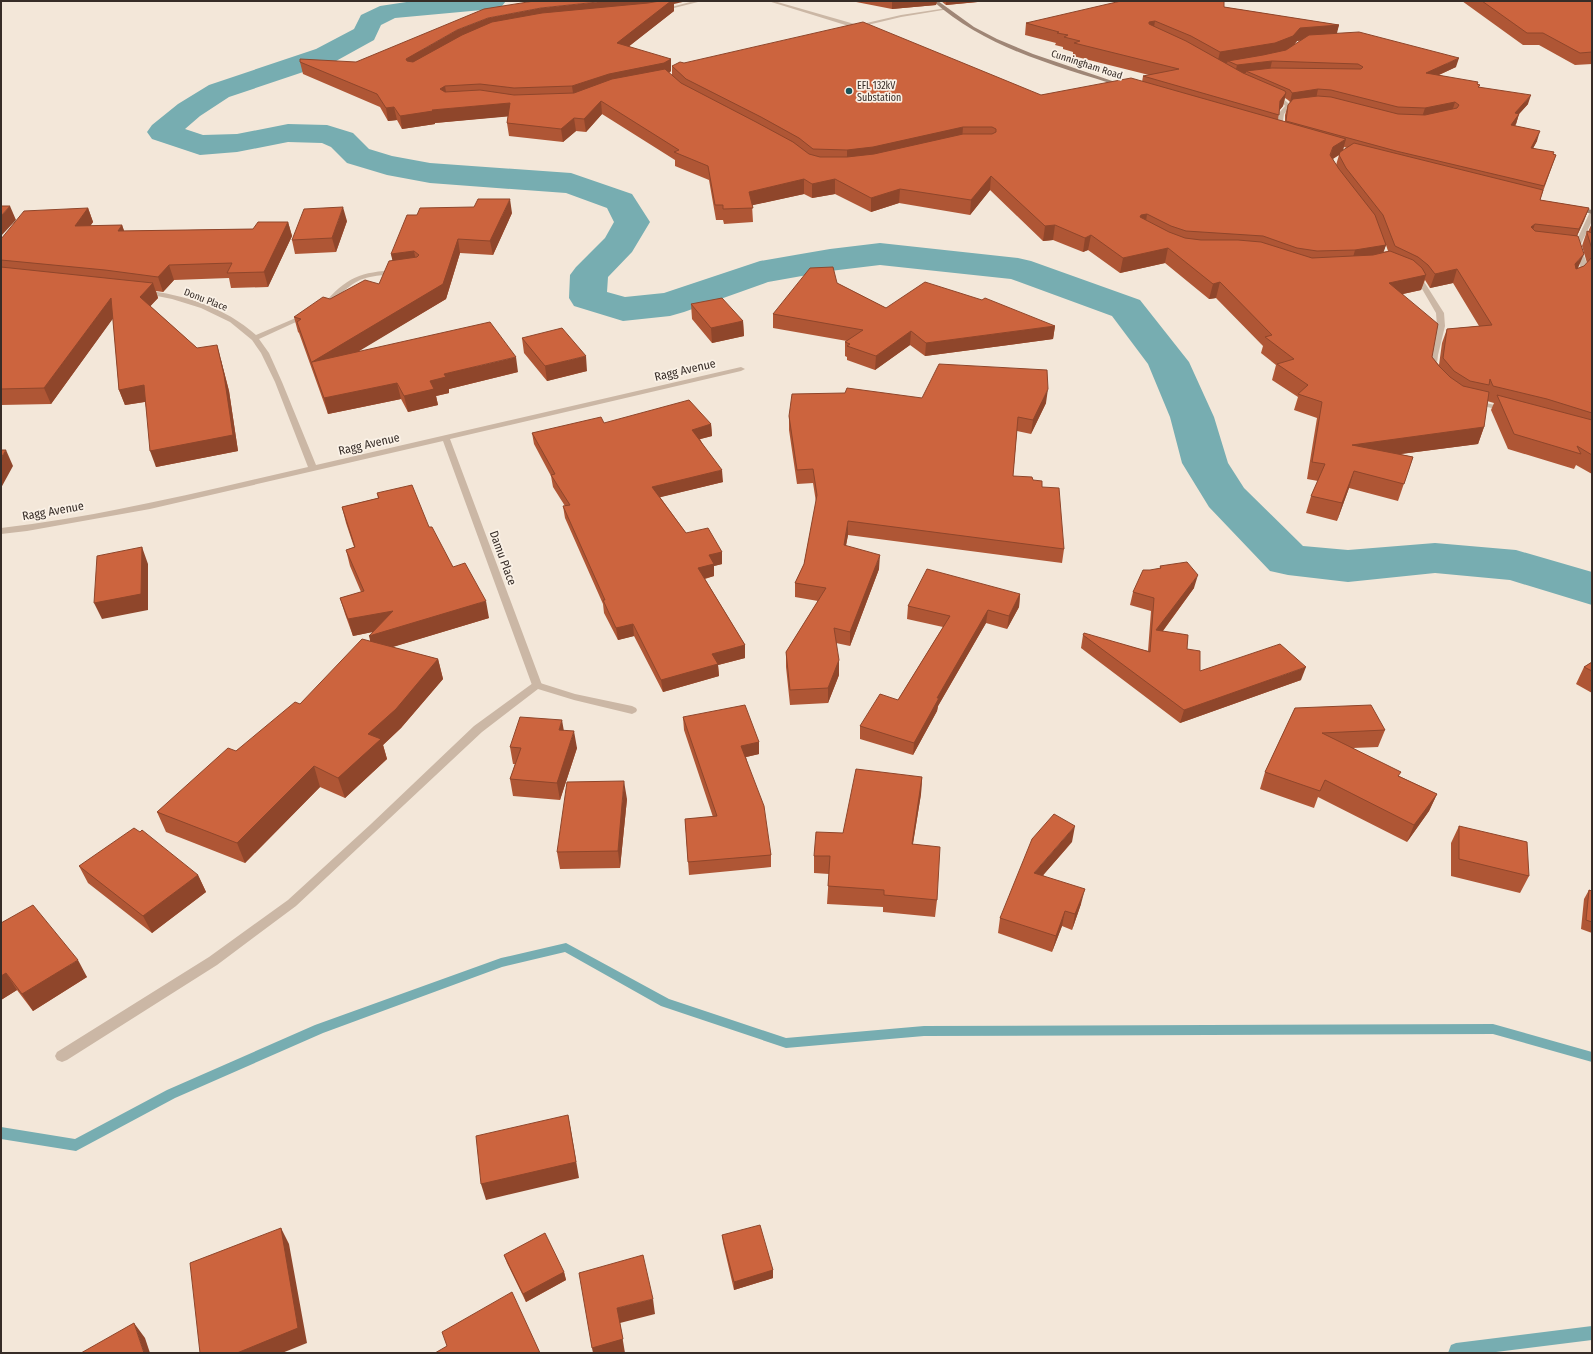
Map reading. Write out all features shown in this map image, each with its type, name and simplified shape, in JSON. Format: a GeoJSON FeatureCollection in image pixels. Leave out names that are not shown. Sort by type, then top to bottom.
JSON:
{"type":"FeatureCollection","features":[{"type":"Feature","properties":{"kind":"main road","name":"Cunningham Road"},"geometry":{"type":"LineString","coordinates":[[935,1],[977,30],[1005,44],[1040,58],[1129,87]]}},
{"type":"Feature","properties":{"kind":"main road"},"geometry":{"type":"LineString","coordinates":[[1272,131],[1286,135]]}},
{"type":"Feature","properties":{"kind":"main road"},"geometry":{"type":"LineString","coordinates":[[1569,207],[1592,213]]}},
{"type":"Feature","properties":{"kind":"street"},"geometry":{"type":"LineString","coordinates":[[658,10],[700,1]]}},
{"type":"Feature","properties":{"kind":"street"},"geometry":{"type":"LineString","coordinates":[[770,1],[856,26]]}},
{"type":"Feature","properties":{"kind":"street"},"geometry":{"type":"LineString","coordinates":[[841,30],[907,15],[947,9]]}},
{"type":"Feature","properties":{"kind":"street"},"geometry":{"type":"LineString","coordinates":[[1269,94],[1290,106],[1281,114],[1279,134]]}},
{"type":"Feature","properties":{"kind":"street"},"geometry":{"type":"LineString","coordinates":[[1572,280],[1582,272],[1584,267],[1584,262],[1578,243],[1592,213]]}},
{"type":"Feature","properties":{"kind":"street"},"geometry":{"type":"LineString","coordinates":[[1569,245],[1588,243]]}},
{"type":"Feature","properties":{"kind":"street"},"geometry":{"type":"LineString","coordinates":[[1405,270],[1421,281],[1440,313],[1441,326],[1434,355],[1432,373],[1435,378]]}},
{"type":"Feature","properties":{"kind":"street"},"geometry":{"type":"LineString","coordinates":[[255,338],[319,310],[352,281],[358,278],[367,275],[403,271]]}},
{"type":"Feature","properties":{"kind":"street","name":"Donu Place"},"geometry":{"type":"LineString","coordinates":[[132,291],[180,298],[208,308],[232,320],[255,338],[264,352],[286,396],[313,469]]}},
{"type":"Feature","properties":{"kind":"street","name":"Ragg Avenue"},"geometry":{"type":"LineString","coordinates":[[1,531],[150,506],[446,439],[741,369]]}},
{"type":"Feature","properties":{"kind":"street"},"geometry":{"type":"LineString","coordinates":[[1468,401],[1514,412]]}},
{"type":"Feature","properties":{"kind":"street","name":"Damu Place"},"geometry":{"type":"LineString","coordinates":[[446,439],[537,685]]}},
{"type":"Feature","properties":{"kind":"street"},"geometry":{"type":"LineString","coordinates":[[62,1056],[213,961],[292,903],[376,827],[478,729],[537,685],[574,697],[632,710]]}},
{"type":"Feature","properties":{"kind":"building"},"geometry":{"type":"Polygon","coordinates":[[[534,1],[607,1],[541,8],[488,18],[457,30],[406,59],[407,61],[413,62],[462,35],[492,22],[542,13],[671,1],[617,43],[671,59],[664,63],[609,74],[572,86],[514,88],[480,84],[445,86],[440,89],[445,92],[480,90],[514,95],[574,93],[612,79],[665,69],[681,83],[793,142],[809,154],[820,157],[847,157],[874,154],[963,134],[992,134],[996,132],[996,129],[992,127],[963,127],[873,147],[847,150],[813,149],[799,138],[761,117],[686,79],[672,66],[680,62],[684,63],[863,22],[1041,95],[1131,78],[1346,139],[1333,147],[1330,155],[1375,215],[1386,245],[1355,250],[1317,251],[1297,248],[1263,236],[1186,231],[1171,226],[1147,214],[1141,215],[1140,217],[1169,232],[1185,238],[1261,242],[1312,258],[1373,255],[1390,251],[1413,260],[1422,268],[1426,275],[1389,283],[1438,324],[1432,357],[1439,366],[1450,377],[1463,386],[1489,392],[1484,427],[1352,445],[1413,457],[1404,484],[1354,471],[1342,503],[1311,496],[1325,464],[1312,462],[1322,402],[1298,394],[1308,385],[1277,364],[1294,359],[1265,337],[1272,335],[1220,282],[1213,284],[1168,248],[1123,258],[1091,235],[1085,238],[1055,225],[1045,226],[991,176],[971,200],[900,189],[871,198],[835,179],[812,184],[804,179],[749,192],[753,208],[723,209],[723,205],[715,205],[708,166],[674,152],[679,150],[601,101],[584,119],[574,118],[561,129],[507,123],[510,103],[432,110],[433,111],[400,116],[394,107],[386,108],[377,94],[300,62],[300,59],[356,62],[484,9],[534,1]]]}},
{"type":"Feature","properties":{"kind":"building"},"geometry":{"type":"Polygon","coordinates":[[[1121,1],[1224,1],[1224,7],[1339,25],[1300,28],[1293,36],[1275,43],[1220,52],[1191,36],[1155,21],[1149,22],[1149,24],[1186,41],[1243,73],[1285,91],[1286,93],[1280,101],[1279,115],[1143,76],[1179,69],[1074,43],[1080,41],[1064,37],[1068,35],[1057,33],[1059,32],[1026,23],[1121,1]]]}},
{"type":"Feature","properties":{"kind":"building"},"geometry":{"type":"Polygon","coordinates":[[[1482,1],[1592,1],[1592,52],[1580,53],[1543,33],[1527,33],[1482,1]]]}},
{"type":"Feature","properties":{"kind":"building"},"geometry":{"type":"Polygon","coordinates":[[[1359,32],[1459,58],[1426,73],[1478,82],[1477,84],[1480,85],[1478,87],[1531,95],[1515,113],[1519,114],[1511,125],[1540,131],[1531,148],[1554,152],[1553,154],[1556,155],[1544,186],[1396,151],[1286,121],[1288,105],[1293,99],[1318,96],[1331,97],[1398,114],[1425,115],[1457,108],[1459,105],[1455,102],[1425,108],[1398,107],[1331,90],[1318,89],[1292,93],[1290,90],[1246,71],[1272,68],[1361,69],[1363,67],[1358,64],[1272,61],[1237,65],[1228,61],[1286,50],[1309,35],[1359,32]]]}},
{"type":"Feature","properties":{"kind":"building"},"geometry":{"type":"Polygon","coordinates":[[[1354,143],[1543,190],[1540,200],[1589,208],[1579,229],[1535,224],[1531,227],[1535,231],[1578,236],[1584,254],[1575,264],[1576,269],[1584,266],[1592,257],[1592,413],[1547,399],[1493,386],[1490,379],[1489,385],[1470,381],[1454,371],[1443,358],[1447,329],[1492,325],[1457,269],[1435,274],[1428,265],[1418,257],[1395,246],[1383,215],[1346,168],[1339,155],[1340,152],[1354,143]]]}},
{"type":"Feature","properties":{"kind":"building"},"geometry":{"type":"Polygon","coordinates":[[[478,199],[510,199],[490,241],[458,239],[443,284],[312,362],[490,322],[516,357],[444,374],[446,377],[430,381],[434,389],[404,396],[397,383],[324,398],[297,322],[301,319],[294,317],[323,297],[330,299],[365,280],[379,284],[389,261],[417,257],[419,255],[414,251],[391,254],[407,215],[417,215],[420,208],[474,207],[478,199]]]}},
{"type":"Feature","properties":{"kind":"building"},"geometry":{"type":"Polygon","coordinates":[[[1,206],[10,206],[1,216],[1,206]]]}},
{"type":"Feature","properties":{"kind":"building"},"geometry":{"type":"Polygon","coordinates":[[[343,207],[332,238],[292,240],[304,209],[343,207]]]}},
{"type":"Feature","properties":{"kind":"building"},"geometry":{"type":"Polygon","coordinates":[[[88,208],[75,226],[122,225],[118,231],[253,229],[258,222],[288,222],[264,272],[227,273],[232,263],[169,265],[158,277],[105,270],[1,260],[1,239],[24,211],[88,208]]]}},
{"type":"Feature","properties":{"kind":"building"},"geometry":{"type":"Polygon","coordinates":[[[1587,231],[1592,233],[1592,249],[1587,233],[1587,231]]]}},
{"type":"Feature","properties":{"kind":"building"},"geometry":{"type":"Polygon","coordinates":[[[1,267],[153,283],[140,297],[197,348],[217,345],[224,375],[233,435],[150,451],[144,385],[119,390],[111,298],[44,388],[1,389],[1,267]]]}},
{"type":"Feature","properties":{"kind":"building"},"geometry":{"type":"Polygon","coordinates":[[[833,267],[837,283],[886,308],[925,282],[982,300],[985,298],[1055,326],[926,343],[911,331],[876,356],[847,346],[850,344],[845,342],[863,330],[773,314],[810,268],[833,267]]]}},
{"type":"Feature","properties":{"kind":"building"},"geometry":{"type":"Polygon","coordinates":[[[722,298],[743,321],[711,328],[691,304],[722,298]]]}},
{"type":"Feature","properties":{"kind":"building"},"geometry":{"type":"Polygon","coordinates":[[[562,328],[586,356],[545,366],[522,338],[562,328]]]}},
{"type":"Feature","properties":{"kind":"building"},"geometry":{"type":"Polygon","coordinates":[[[939,364],[1047,370],[1048,389],[1033,420],[1018,417],[1013,476],[1032,477],[1033,480],[1042,481],[1042,487],[1059,488],[1064,549],[848,521],[844,545],[880,555],[850,632],[834,628],[839,660],[828,688],[790,690],[786,652],[826,588],[795,583],[804,564],[817,495],[813,469],[797,470],[789,416],[792,394],[845,393],[847,388],[922,398],[939,364]]]}},
{"type":"Feature","properties":{"kind":"building"},"geometry":{"type":"Polygon","coordinates":[[[1497,395],[1592,420],[1592,455],[1577,446],[1581,454],[1514,434],[1497,395]]]}},
{"type":"Feature","properties":{"kind":"building"},"geometry":{"type":"Polygon","coordinates":[[[689,400],[711,424],[692,430],[722,470],[652,487],[686,533],[708,528],[722,552],[709,555],[714,564],[698,568],[745,645],[712,654],[718,664],[661,680],[633,624],[616,628],[563,506],[570,505],[551,475],[555,474],[532,433],[601,417],[604,423],[689,400]]]}},
{"type":"Feature","properties":{"kind":"building"},"geometry":{"type":"Polygon","coordinates":[[[1,450],[6,450],[1,458],[1,450]]]}},
{"type":"Feature","properties":{"kind":"building"},"geometry":{"type":"Polygon","coordinates":[[[412,485],[429,527],[432,527],[453,567],[465,563],[486,601],[369,636],[393,611],[348,619],[340,598],[364,591],[346,550],[355,547],[342,507],[379,498],[377,493],[412,485]]]}},
{"type":"Feature","properties":{"kind":"building"},"geometry":{"type":"Polygon","coordinates":[[[142,547],[141,594],[94,603],[97,556],[142,547]]]}},
{"type":"Feature","properties":{"kind":"building"},"geometry":{"type":"Polygon","coordinates":[[[1187,562],[1198,575],[1156,630],[1188,635],[1187,649],[1200,651],[1200,671],[1280,644],[1306,667],[1184,710],[1083,635],[1084,633],[1150,652],[1154,598],[1133,592],[1143,570],[1161,568],[1160,566],[1187,562]]]}},
{"type":"Feature","properties":{"kind":"building"},"geometry":{"type":"Polygon","coordinates":[[[927,569],[1020,594],[1009,616],[988,610],[937,698],[939,698],[914,743],[860,726],[880,694],[898,700],[950,616],[908,606],[927,569]]]}},
{"type":"Feature","properties":{"kind":"building"},"geometry":{"type":"Polygon","coordinates":[[[362,639],[438,659],[396,709],[368,734],[381,739],[338,778],[314,766],[237,843],[157,812],[228,748],[236,751],[295,702],[300,704],[362,639]]]}},
{"type":"Feature","properties":{"kind":"building"},"geometry":{"type":"Polygon","coordinates":[[[1592,662],[1592,671],[1584,667],[1592,662]]]}},
{"type":"Feature","properties":{"kind":"building"},"geometry":{"type":"Polygon","coordinates":[[[745,705],[759,742],[741,746],[764,806],[771,855],[688,862],[685,819],[717,816],[683,717],[745,705]]]}},
{"type":"Feature","properties":{"kind":"building"},"geometry":{"type":"Polygon","coordinates":[[[1371,705],[1385,730],[1322,733],[1401,772],[1398,776],[1437,794],[1414,825],[1325,780],[1320,791],[1265,772],[1295,708],[1371,705]]]}},
{"type":"Feature","properties":{"kind":"building"},"geometry":{"type":"Polygon","coordinates":[[[520,717],[562,720],[559,730],[574,731],[557,783],[510,779],[521,748],[510,747],[520,717]]]}},
{"type":"Feature","properties":{"kind":"building"},"geometry":{"type":"Polygon","coordinates":[[[856,769],[922,777],[912,844],[940,847],[937,900],[884,895],[884,890],[828,886],[830,856],[814,856],[816,832],[843,833],[856,769]]]}},
{"type":"Feature","properties":{"kind":"building"},"geometry":{"type":"Polygon","coordinates":[[[624,781],[618,851],[557,852],[567,782],[624,781]]]}},
{"type":"Feature","properties":{"kind":"building"},"geometry":{"type":"Polygon","coordinates":[[[1054,814],[1075,826],[1034,873],[1085,889],[1075,914],[1065,911],[1056,936],[1000,918],[1032,839],[1054,814]]]}},
{"type":"Feature","properties":{"kind":"building"},"geometry":{"type":"Polygon","coordinates":[[[1459,826],[1527,842],[1529,876],[1459,859],[1459,826]]]}},
{"type":"Feature","properties":{"kind":"building"},"geometry":{"type":"Polygon","coordinates":[[[134,828],[140,832],[142,830],[198,875],[143,916],[79,866],[134,828]]]}},
{"type":"Feature","properties":{"kind":"building"},"geometry":{"type":"Polygon","coordinates":[[[1589,890],[1592,891],[1592,922],[1586,920],[1589,890]]]}},
{"type":"Feature","properties":{"kind":"building"},"geometry":{"type":"Polygon","coordinates":[[[33,905],[78,960],[22,994],[6,973],[1,976],[1,923],[33,905]]]}},
{"type":"Feature","properties":{"kind":"building"},"geometry":{"type":"Polygon","coordinates":[[[568,1115],[576,1162],[481,1184],[476,1136],[568,1115]]]}},
{"type":"Feature","properties":{"kind":"building"},"geometry":{"type":"Polygon","coordinates":[[[760,1225],[773,1270],[734,1282],[722,1235],[760,1225]]]}},
{"type":"Feature","properties":{"kind":"building"},"geometry":{"type":"Polygon","coordinates":[[[281,1228],[298,1328],[237,1353],[200,1353],[190,1263],[281,1228]]]}},
{"type":"Feature","properties":{"kind":"building"},"geometry":{"type":"Polygon","coordinates":[[[545,1233],[564,1272],[523,1294],[504,1255],[545,1233]]]}},
{"type":"Feature","properties":{"kind":"building"},"geometry":{"type":"Polygon","coordinates":[[[643,1255],[653,1299],[617,1308],[623,1339],[592,1348],[579,1273],[643,1255]]]}},
{"type":"Feature","properties":{"kind":"building"},"geometry":{"type":"Polygon","coordinates":[[[512,1292],[540,1353],[435,1353],[447,1346],[442,1332],[512,1292]]]}},
{"type":"Feature","properties":{"kind":"building"},"geometry":{"type":"Polygon","coordinates":[[[134,1323],[144,1353],[81,1353],[134,1323]]]}},
{"type":"Feature","properties":{"kind":"waterway"},"geometry":{"type":"LineString","coordinates":[[493,1],[389,11],[370,21],[365,34],[326,55],[219,91],[189,110],[163,132],[200,145],[237,143],[288,133],[327,134],[342,140],[358,156],[387,165],[430,173],[571,183],[620,201],[632,222],[619,244],[589,275],[588,298],[623,309],[670,304],[760,272],[830,260],[880,254],[1018,269],[1126,308],[1168,362],[1192,417],[1205,463],[1226,497],[1288,560],[1348,566],[1435,558],[1516,565],[1592,589]]}},
{"type":"Feature","properties":{"kind":"waterway"},"geometry":{"type":"LineString","coordinates":[[1,1133],[76,1145],[171,1094],[319,1029],[501,963],[566,947],[665,1003],[786,1043],[924,1031],[1493,1029],[1592,1057]]}},
{"type":"Feature","properties":{"kind":"waterway"},"geometry":{"type":"LineString","coordinates":[[1455,1353],[1456,1350],[1592,1333]]}},
{"type":"Feature","properties":{"kind":"place","name":"EFL 132kV Substation"},"geometry":{"type":"Point","coordinates":[849,91]}}]}
